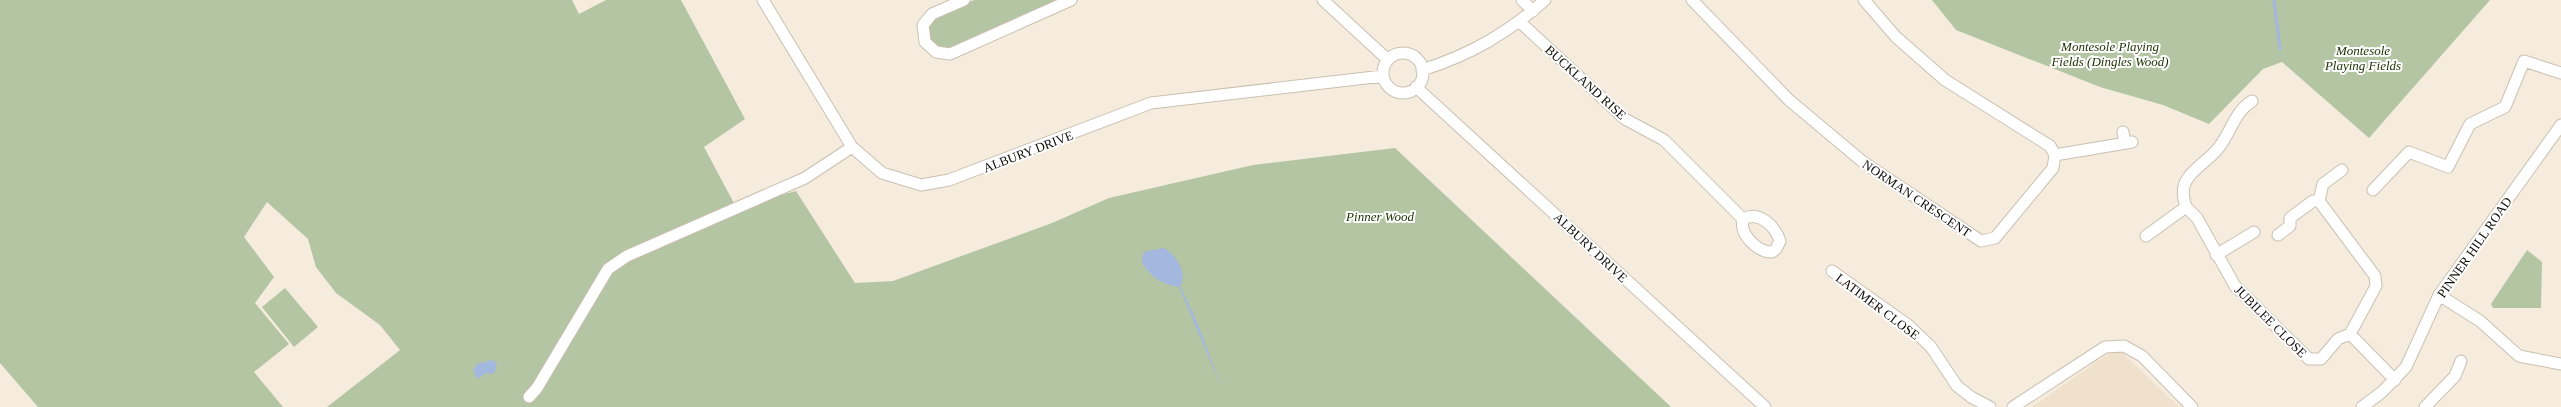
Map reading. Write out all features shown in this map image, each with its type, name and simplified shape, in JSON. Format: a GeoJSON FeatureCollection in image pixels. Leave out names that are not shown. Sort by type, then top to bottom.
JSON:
{"type":"FeatureCollection","features":[{"type":"Feature","properties":{"kind":"street","name":"ALBURY DRIVE"},"geometry":{"type":"LineString","coordinates":[[763,0],[852,147],[882,173],[921,185],[949,180],[1151,103],[1383,76]]}},
{"type":"Feature","properties":{"kind":"street"},"geometry":{"type":"LineString","coordinates":[[964,0],[932,14],[923,25],[925,42],[936,52],[950,54],[1071,0]]}},
{"type":"Feature","properties":{"kind":"street"},"geometry":{"type":"LineString","coordinates":[[1323,0],[1388,60]]}},
{"type":"Feature","properties":{"kind":"street"},"geometry":{"type":"LineString","coordinates":[[1522,0],[1533,11]]}},
{"type":"Feature","properties":{"kind":"street"},"geometry":{"type":"LineString","coordinates":[[1422,70],[1463,56],[1490,42],[1520,22],[1545,0]]}},
{"type":"Feature","properties":{"kind":"street","name":"NORMAN CRESCENT"},"geometry":{"type":"LineString","coordinates":[[1692,0],[1795,105],[1863,162],[1980,241],[1995,238],[2053,168],[2055,155]]}},
{"type":"Feature","properties":{"kind":"street"},"geometry":{"type":"LineString","coordinates":[[1864,0],[1896,37],[1945,80],[2050,146],[2055,155],[2126,139]]}},
{"type":"Feature","properties":{"kind":"street","name":"BUCKLAND RISE"},"geometry":{"type":"LineString","coordinates":[[1520,22],[1625,119],[1664,140],[1743,219]]}},
{"type":"Feature","properties":{"kind":"street"},"geometry":{"type":"LineString","coordinates":[[1406,54],[1417,60],[1422,70],[1422,77],[1416,87],[1411,91],[1399,92],[1389,87],[1383,76],[1388,60],[1394,55],[1406,54]]}},
{"type":"Feature","properties":{"kind":"street"},"geometry":{"type":"LineString","coordinates":[[2373,190],[2409,152],[2448,167],[2470,124],[2505,107],[2524,62],[2561,73]]}},
{"type":"Feature","properties":{"kind":"street","name":"ALBURY DRIVE"},"geometry":{"type":"LineString","coordinates":[[1416,87],[1765,407]]}},
{"type":"Feature","properties":{"kind":"street"},"geometry":{"type":"LineString","coordinates":[[2146,236],[2186,207],[2182,193],[2187,178],[2222,143],[2228,128],[2244,106],[2252,101]]}},
{"type":"Feature","properties":{"kind":"street","name":"PINNER HILL ROAD"},"geometry":{"type":"LineString","coordinates":[[2362,407],[2395,380],[2406,367],[2439,295],[2561,125]]}},
{"type":"Feature","properties":{"kind":"street"},"geometry":{"type":"LineString","coordinates":[[529,397],[537,388],[608,269],[627,256],[805,178],[852,147]]}},
{"type":"Feature","properties":{"kind":"street"},"geometry":{"type":"LineString","coordinates":[[2342,170],[2323,184],[2319,201],[2375,276],[2376,286],[2350,334],[2395,380]]}},
{"type":"Feature","properties":{"kind":"street"},"geometry":{"type":"LineString","coordinates":[[2278,235],[2290,226],[2290,218],[2313,201],[2319,201]]}},
{"type":"Feature","properties":{"kind":"street","name":"JUBILEE CLOSE"},"geometry":{"type":"LineString","coordinates":[[2186,207],[2197,218],[2216,255],[2235,286],[2309,359],[2321,359],[2338,339],[2350,334]]}},
{"type":"Feature","properties":{"kind":"street"},"geometry":{"type":"LineString","coordinates":[[2216,255],[2254,232]]}},
{"type":"Feature","properties":{"kind":"street","name":"LATIMER CLOSE"},"geometry":{"type":"LineString","coordinates":[[1832,271],[1908,325],[1931,347],[1958,386],[1971,397],[1990,407]]}},
{"type":"Feature","properties":{"kind":"street"},"geometry":{"type":"LineString","coordinates":[[2439,295],[2480,322],[2519,356],[2561,364]]}},
{"type":"Feature","properties":{"kind":"street"},"geometry":{"type":"LineString","coordinates":[[2013,407],[2105,347],[2124,346],[2142,356],[2192,407]]}},
{"type":"Feature","properties":{"kind":"street"},"geometry":{"type":"LineString","coordinates":[[2425,407],[2454,376],[2461,361]]}},
{"type":"Feature","properties":{"kind":"shaded area"},"geometry":{"type":"Polygon","coordinates":[[[2117,348],[2179,407],[2032,407],[2117,348]]]}},
{"type":"Feature","properties":{"kind":"green space","name":"Pinner Wood"},"geometry":{"type":"Polygon","coordinates":[[[0,0],[572,0],[579,14],[606,0],[681,0],[745,119],[704,147],[736,207],[796,191],[855,283],[893,281],[1052,223],[1109,198],[1253,165],[1395,148],[1671,407],[327,407],[400,350],[380,325],[336,293],[316,267],[308,239],[267,202],[244,237],[274,277],[255,303],[289,344],[254,372],[283,407],[38,407],[0,363],[0,0]]]}},
{"type":"Feature","properties":{"kind":"green space"},"geometry":{"type":"Polygon","coordinates":[[[974,0],[1061,0],[949,50],[937,49],[928,40],[927,27],[934,18],[974,0]]]}},
{"type":"Feature","properties":{"kind":"green space"},"geometry":{"type":"Polygon","coordinates":[[[1932,0],[2490,0],[2369,138],[2282,62],[2263,69],[2209,124],[2163,105],[2100,87],[1956,30],[1932,0]]]}},
{"type":"Feature","properties":{"kind":"green space"},"geometry":{"type":"Polygon","coordinates":[[[2527,250],[2542,262],[2541,308],[2493,308],[2491,304],[2527,250]]]}},
{"type":"Feature","properties":{"kind":"green space"},"geometry":{"type":"Polygon","coordinates":[[[285,288],[318,327],[294,347],[262,307],[285,288]]]}},
{"type":"Feature","properties":{"kind":"water"},"geometry":{"type":"Polygon","coordinates":[[[1164,248],[1173,255],[1180,265],[1183,276],[1180,286],[1197,322],[1223,391],[1179,287],[1158,280],[1142,263],[1143,252],[1164,248]]]}},
{"type":"Feature","properties":{"kind":"water"},"geometry":{"type":"Polygon","coordinates":[[[492,360],[497,364],[494,374],[486,373],[477,379],[473,370],[477,364],[492,360]]]}},
{"type":"Feature","properties":{"kind":"waterway"},"geometry":{"type":"LineString","coordinates":[[2274,0],[2280,49]]}},
{"type":"Feature","properties":{"kind":"park label","name":"Montesole Playing Fields (Dingles Wood)"},"geometry":{"type":"Point","coordinates":[2110,54]}},
{"type":"Feature","properties":{"kind":"park label","name":"Montesole Playing Fields"},"geometry":{"type":"Point","coordinates":[2363,58]}}]}
